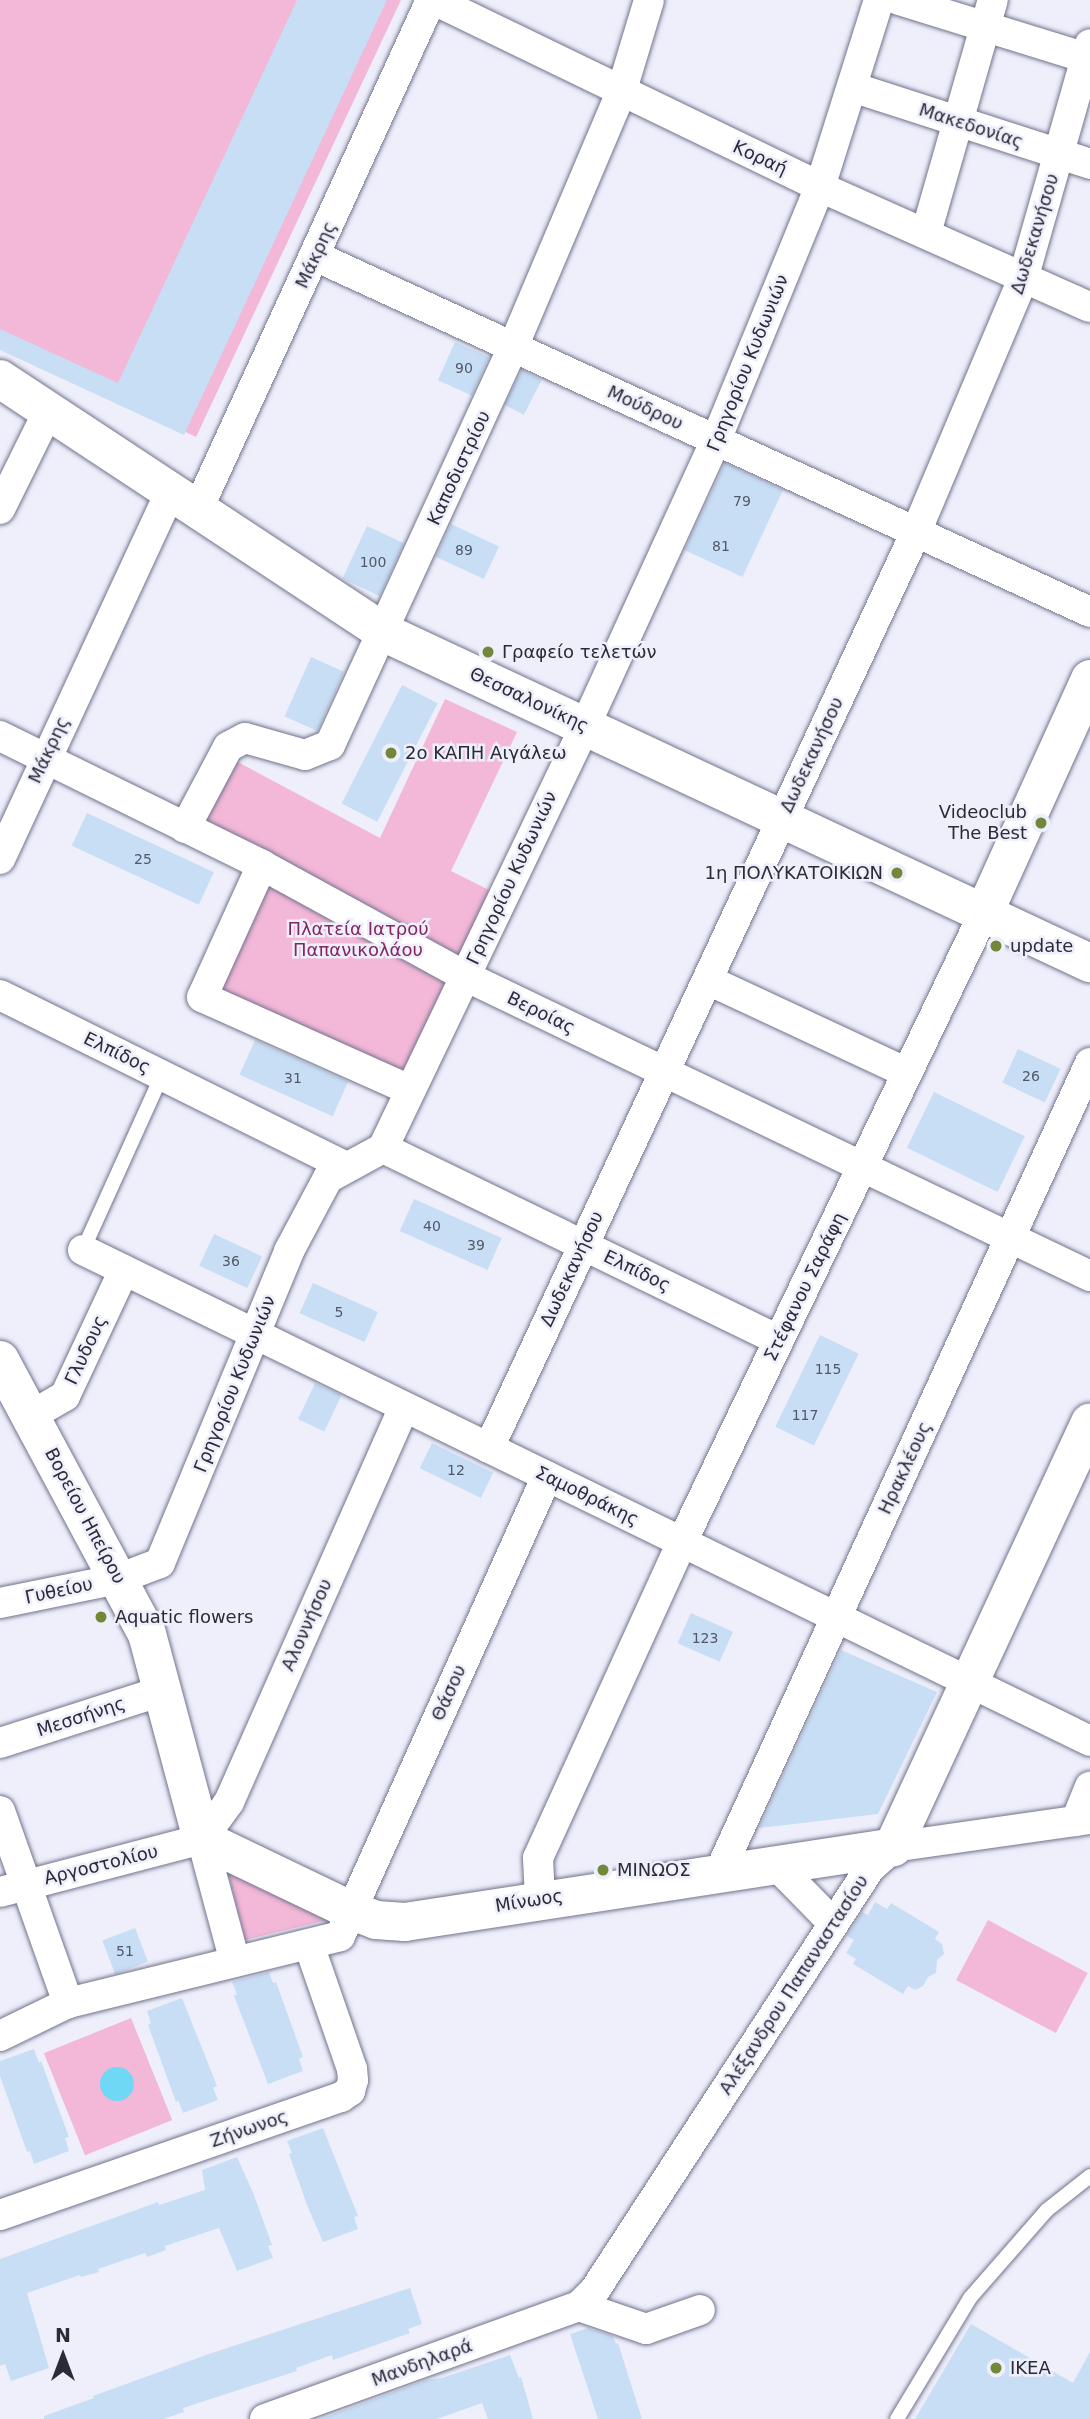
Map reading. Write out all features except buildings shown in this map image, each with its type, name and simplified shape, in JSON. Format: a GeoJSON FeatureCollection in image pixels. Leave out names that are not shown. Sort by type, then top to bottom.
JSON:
{"type":"FeatureCollection","features":[{"type":"Feature","properties":{"kind":"street","name":"Κοραή"},"geometry":{"type":"LineString","coordinates":[[432,0],[820,187],[1090,307]]}},
{"type":"Feature","properties":{"kind":"street","name":"Μάκρης"},"geometry":{"type":"LineString","coordinates":[[0,859],[45,759],[315,256],[432,0]]}},
{"type":"Feature","properties":{"kind":"street","name":"Καποδιστρίου"},"geometry":{"type":"LineString","coordinates":[[186,828],[228,747],[245,738],[304,755],[330,745],[513,347],[621,93],[649,0]]}},
{"type":"Feature","properties":{"kind":"street","name":"Γρηγορίου Κυδωνιών"},"geometry":{"type":"LineString","coordinates":[[118,1579],[160,1563],[289,1251],[328,1178],[383,1148],[466,976],[716,440],[820,187],[879,0]]}},
{"type":"Feature","properties":{"kind":"street"},"geometry":{"type":"LineString","coordinates":[[899,0],[990,14],[1089,53]]}},
{"type":"Feature","properties":{"kind":"street"},"geometry":{"type":"LineString","coordinates":[[926,233],[990,14]]}},
{"type":"Feature","properties":{"kind":"street","name":"Δωδεκανήσου"},"geometry":{"type":"LineString","coordinates":[[489,1448],[916,532],[1023,279],[1089,53]]}},
{"type":"Feature","properties":{"kind":"street","name":"Μακεδονίας"},"geometry":{"type":"LineString","coordinates":[[852,87],[1090,164]]}},
{"type":"Feature","properties":{"kind":"street","name":"Μούδρου"},"geometry":{"type":"LineString","coordinates":[[315,256],[1090,612]]}},
{"type":"Feature","properties":{"kind":"street","name":"Θεσσαλονίκης"},"geometry":{"type":"LineString","coordinates":[[0,379],[383,632],[1090,963]]}},
{"type":"Feature","properties":{"kind":"street"},"geometry":{"type":"LineString","coordinates":[[0,509],[49,410]]}},
{"type":"Feature","properties":{"kind":"street","name":"Στέφανου Σαράφη"},"geometry":{"type":"LineString","coordinates":[[540,1899],[538,1858],[682,1542],[984,914],[1090,679]]}},
{"type":"Feature","properties":{"kind":"street","name":"Βεροίας"},"geometry":{"type":"LineString","coordinates":[[0,736],[262,865],[466,976],[1090,1276]]}},
{"type":"Feature","properties":{"kind":"street"},"geometry":{"type":"LineString","coordinates":[[262,865],[202,997],[411,1090]]}},
{"type":"Feature","properties":{"kind":"street"},"geometry":{"type":"LineString","coordinates":[[708,979],[907,1073]]}},
{"type":"Feature","properties":{"kind":"street","name":"Ελπίδος"},"geometry":{"type":"LineString","coordinates":[[0,995],[346,1167]]}},
{"type":"Feature","properties":{"kind":"street","name":"Ηρακλέους"},"geometry":{"type":"LineString","coordinates":[[719,1872],[1090,1063]]}},
{"type":"Feature","properties":{"kind":"street","name":"Ελπίδος"},"geometry":{"type":"LineString","coordinates":[[383,1148],[779,1340]]}},
{"type":"Feature","properties":{"kind":"street","name":"Σαμοθράκης"},"geometry":{"type":"LineString","coordinates":[[83,1250],[1090,1741]]}},
{"type":"Feature","properties":{"kind":"street","name":"Γλυδους"},"geometry":{"type":"LineString","coordinates":[[32,1415],[65,1396],[124,1270]]}},
{"type":"Feature","properties":{"kind":"street","name":"Βορείου Ηπείρου"},"geometry":{"type":"LineString","coordinates":[[0,1360],[32,1415],[147,1634],[235,1962]]}},
{"type":"Feature","properties":{"kind":"street","name":"Αλοννήσου"},"geometry":{"type":"LineString","coordinates":[[202,1839],[229,1802],[404,1406]]}},
{"type":"Feature","properties":{"kind":"street","name":"Αλέξανδρου Παπαναστασίου"},"geometry":{"type":"LineString","coordinates":[[579,2306],[595,2290],[870,1868],[893,1847],[1090,1422]]}},
{"type":"Feature","properties":{"kind":"street","name":"Θάσου"},"geometry":{"type":"LineString","coordinates":[[350,1910],[547,1476]]}},
{"type":"Feature","properties":{"kind":"street","name":"Γυθείου"},"geometry":{"type":"LineString","coordinates":[[0,1603],[118,1579]]}},
{"type":"Feature","properties":{"kind":"street","name":"Μεσσήνης"},"geometry":{"type":"LineString","coordinates":[[0,1743],[162,1691]]}},
{"type":"Feature","properties":{"kind":"street"},"geometry":{"type":"LineString","coordinates":[[1083,1820],[1090,1787]]}},
{"type":"Feature","properties":{"kind":"street"},"geometry":{"type":"LineString","coordinates":[[0,1811],[12,1888],[68,2003]]}},
{"type":"Feature","properties":{"kind":"street","name":"Μίνωος"},"geometry":{"type":"LineString","coordinates":[[350,1910],[376,1920],[405,1922],[719,1872],[1083,1820]]}},
{"type":"Feature","properties":{"kind":"street"},"geometry":{"type":"LineString","coordinates":[[0,2036],[68,2003],[340,1936],[350,1910],[202,1839]]}},
{"type":"Feature","properties":{"kind":"street","name":"Αργοστολίου"},"geometry":{"type":"LineString","coordinates":[[12,1888],[202,1839]]}},
{"type":"Feature","properties":{"kind":"street"},"geometry":{"type":"LineString","coordinates":[[776,1865],[833,1923]]}},
{"type":"Feature","properties":{"kind":"street","name":"Ζήνωνος"},"geometry":{"type":"LineString","coordinates":[[0,2215],[341,2097],[350,2091],[352,2069],[309,1945]]}},
{"type":"Feature","properties":{"kind":"street"},"geometry":{"type":"LineString","coordinates":[[579,2306],[646,2329],[700,2310]]}},
{"type":"Feature","properties":{"kind":"street","name":"Μανδηλαρά"},"geometry":{"type":"LineString","coordinates":[[265,2419],[579,2306]]}},
{"type":"Feature","properties":{"kind":"lane"},"geometry":{"type":"LineString","coordinates":[[83,1250],[162,1075]]}},
{"type":"Feature","properties":{"kind":"lane"},"geometry":{"type":"LineString","coordinates":[[897,2419],[970,2298],[1046,2210],[1090,2176]]}},
{"type":"Feature","properties":{"kind":"green space"},"geometry":{"type":"Polygon","coordinates":[[[0,0],[401,0],[196,437],[0,343],[0,0]]]}},
{"type":"Feature","properties":{"kind":"green space","name":"Πλατεία Ιατρού Παπανικολάου"},"geometry":{"type":"Polygon","coordinates":[[[445,699],[517,732],[451,871],[495,893],[407,1079],[220,992],[278,864],[202,827],[236,761],[380,838],[445,699]]]}},
{"type":"Feature","properties":{"kind":"green space"},"geometry":{"type":"Polygon","coordinates":[[[227,1868],[327,1920],[245,1940],[227,1868]]]}},
{"type":"Feature","properties":{"kind":"green space"},"geometry":{"type":"Polygon","coordinates":[[[988,1920],[1088,1973],[1056,2033],[956,1980],[988,1920]]]}},
{"type":"Feature","properties":{"kind":"green space"},"geometry":{"type":"Polygon","coordinates":[[[131,2018],[172,2120],[85,2155],[44,2053],[131,2018]]]}},
{"type":"Feature","properties":{"kind":"water"},"geometry":{"type":"Polygon","coordinates":[[[117,2067],[129,2072],[134,2084],[129,2096],[117,2101],[105,2096],[100,2084],[105,2072],[117,2067]]]}},
{"type":"Feature","properties":{"kind":"place","name":"Γραφείο τελετών"},"geometry":{"type":"Point","coordinates":[488,652]}},
{"type":"Feature","properties":{"kind":"place","name":"2ο ΚΑΠΗ Αιγάλεω"},"geometry":{"type":"Point","coordinates":[391,753]}},
{"type":"Feature","properties":{"kind":"place","name":"Videoclub The Best"},"geometry":{"type":"Point","coordinates":[1041,823]}},
{"type":"Feature","properties":{"kind":"place","name":"1η ΠΟΛΥΚΑΤΟΙΚΙΩΝ"},"geometry":{"type":"Point","coordinates":[897,873]}},
{"type":"Feature","properties":{"kind":"place","name":"update"},"geometry":{"type":"Point","coordinates":[996,946]}},
{"type":"Feature","properties":{"kind":"place","name":"Aquatic flowers"},"geometry":{"type":"Point","coordinates":[101,1617]}},
{"type":"Feature","properties":{"kind":"place","name":"ΜΙΝΩΟΣ"},"geometry":{"type":"Point","coordinates":[603,1870]}},
{"type":"Feature","properties":{"kind":"place","name":"IKEA"},"geometry":{"type":"Point","coordinates":[996,2368]}}]}
